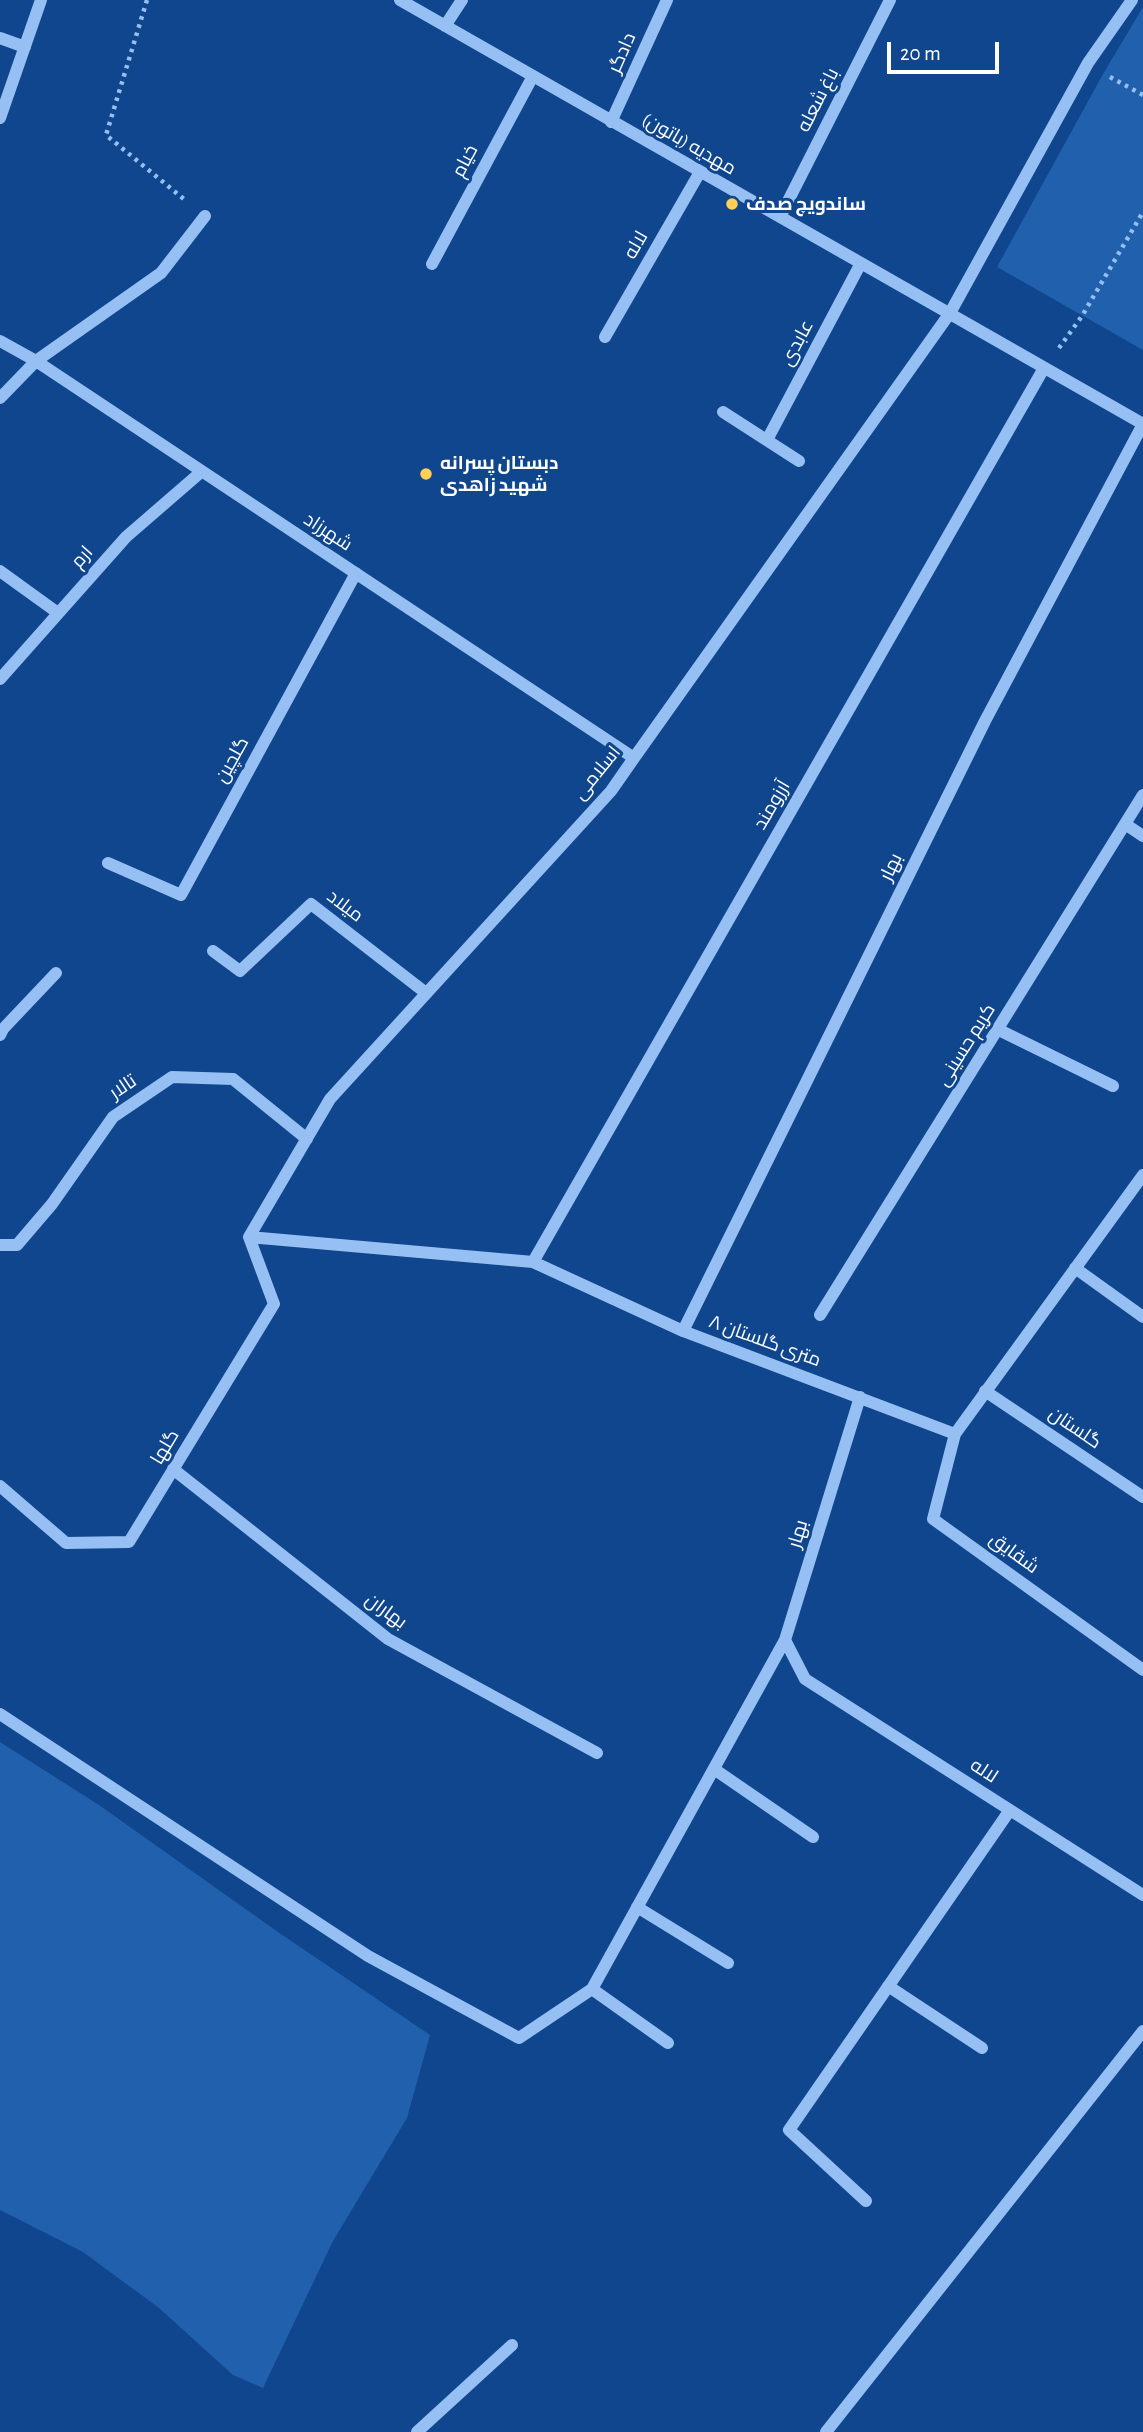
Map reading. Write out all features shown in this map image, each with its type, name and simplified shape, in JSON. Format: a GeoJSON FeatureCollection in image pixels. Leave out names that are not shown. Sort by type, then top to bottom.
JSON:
{"type":"FeatureCollection","features":[{"type":"Feature","properties":{"kind":"street"},"geometry":{"type":"LineString","coordinates":[[0,118],[41,0]]}},
{"type":"Feature","properties":{"kind":"street","name":"مهدیه (باتون)"},"geometry":{"type":"LineString","coordinates":[[400,0],[1143,424]]}},
{"type":"Feature","properties":{"kind":"street"},"geometry":{"type":"LineString","coordinates":[[445,26],[462,0]]}},
{"type":"Feature","properties":{"kind":"street","name":"دادگر"},"geometry":{"type":"LineString","coordinates":[[611,122],[667,0]]}},
{"type":"Feature","properties":{"kind":"street","name":"باغ شعله"},"geometry":{"type":"LineString","coordinates":[[780,217],[890,0]]}},
{"type":"Feature","properties":{"kind":"street","name":"اسلامی"},"geometry":{"type":"LineString","coordinates":[[250,1237],[330,1098],[611,791],[950,313],[1087,62],[1132,0]]}},
{"type":"Feature","properties":{"kind":"street"},"geometry":{"type":"LineString","coordinates":[[0,38],[25,47]]}},
{"type":"Feature","properties":{"kind":"street","name":"خیام"},"geometry":{"type":"LineString","coordinates":[[432,264],[533,76]]}},
{"type":"Feature","properties":{"kind":"street","name":"لاله"},"geometry":{"type":"LineString","coordinates":[[605,337],[700,172]]}},
{"type":"Feature","properties":{"kind":"street"},"geometry":{"type":"LineString","coordinates":[[0,398],[36,361],[161,273],[205,216]]}},
{"type":"Feature","properties":{"kind":"street","name":"عابدی"},"geometry":{"type":"LineString","coordinates":[[767,440],[861,263]]}},
{"type":"Feature","properties":{"kind":"street","name":"شهرزاد"},"geometry":{"type":"LineString","coordinates":[[0,341],[36,361],[634,758]]}},
{"type":"Feature","properties":{"kind":"street","name":"آرزومند"},"geometry":{"type":"LineString","coordinates":[[533,1262],[1044,368]]}},
{"type":"Feature","properties":{"kind":"street"},"geometry":{"type":"LineString","coordinates":[[723,412],[799,461]]}},
{"type":"Feature","properties":{"kind":"street","name":"بهار"},"geometry":{"type":"LineString","coordinates":[[683,1331],[985,721],[1143,424]]}},
{"type":"Feature","properties":{"kind":"street","name":"ارم"},"geometry":{"type":"LineString","coordinates":[[0,678],[126,537],[201,472]]}},
{"type":"Feature","properties":{"kind":"street"},"geometry":{"type":"LineString","coordinates":[[0,571],[58,613]]}},
{"type":"Feature","properties":{"kind":"street","name":"گلچین"},"geometry":{"type":"LineString","coordinates":[[108,863],[181,895],[356,573]]}},
{"type":"Feature","properties":{"kind":"street","name":"کریم حسینی"},"geometry":{"type":"LineString","coordinates":[[820,1315],[1143,795]]}},
{"type":"Feature","properties":{"kind":"street"},"geometry":{"type":"LineString","coordinates":[[1125,824],[1143,836]]}},
{"type":"Feature","properties":{"kind":"street","name":"میلاد"},"geometry":{"type":"LineString","coordinates":[[213,951],[240,971],[311,904],[426,993]]}},
{"type":"Feature","properties":{"kind":"street"},"geometry":{"type":"LineString","coordinates":[[0,1035],[56,973]]}},
{"type":"Feature","properties":{"kind":"street"},"geometry":{"type":"LineString","coordinates":[[999,1030],[1113,1086]]}},
{"type":"Feature","properties":{"kind":"street","name":"تالار"},"geometry":{"type":"LineString","coordinates":[[0,1245],[17,1245],[52,1203],[113,1117],[172,1077],[233,1079],[307,1139]]}},
{"type":"Feature","properties":{"kind":"street"},"geometry":{"type":"LineString","coordinates":[[955,1434],[1143,1175]]}},
{"type":"Feature","properties":{"kind":"street","name":"۸ متری گلستان"},"geometry":{"type":"LineString","coordinates":[[250,1237],[533,1262],[683,1331],[955,1434]]}},
{"type":"Feature","properties":{"kind":"street","name":"گلها"},"geometry":{"type":"LineString","coordinates":[[0,1486],[66,1543],[129,1542],[274,1304],[250,1237]]}},
{"type":"Feature","properties":{"kind":"street"},"geometry":{"type":"LineString","coordinates":[[1075,1268],[1143,1317]]}},
{"type":"Feature","properties":{"kind":"street","name":"گلستان"},"geometry":{"type":"LineString","coordinates":[[985,1391],[1143,1497]]}},
{"type":"Feature","properties":{"kind":"street","name":"بهار"},"geometry":{"type":"LineString","coordinates":[[592,1989],[785,1640],[860,1397]]}},
{"type":"Feature","properties":{"kind":"street","name":"شقایق"},"geometry":{"type":"LineString","coordinates":[[955,1434],[933,1519],[1143,1670]]}},
{"type":"Feature","properties":{"kind":"street","name":"بهاران"},"geometry":{"type":"LineString","coordinates":[[173,1469],[388,1639],[597,1753]]}},
{"type":"Feature","properties":{"kind":"street","name":"لاله"},"geometry":{"type":"LineString","coordinates":[[785,1640],[805,1679],[1143,1895]]}},
{"type":"Feature","properties":{"kind":"street"},"geometry":{"type":"LineString","coordinates":[[0,1714],[368,1956],[519,2038],[592,1989],[668,2043]]}},
{"type":"Feature","properties":{"kind":"street"},"geometry":{"type":"LineString","coordinates":[[714,1769],[813,1837]]}},
{"type":"Feature","properties":{"kind":"street"},"geometry":{"type":"LineString","coordinates":[[866,2201],[789,2130],[1010,1810]]}},
{"type":"Feature","properties":{"kind":"street"},"geometry":{"type":"LineString","coordinates":[[637,1907],[728,1963]]}},
{"type":"Feature","properties":{"kind":"street"},"geometry":{"type":"LineString","coordinates":[[888,1986],[982,2049]]}},
{"type":"Feature","properties":{"kind":"street"},"geometry":{"type":"LineString","coordinates":[[827,2432],[1143,2032]]}},
{"type":"Feature","properties":{"kind":"street"},"geometry":{"type":"LineString","coordinates":[[416,2432],[512,2345]]}},
{"type":"Feature","properties":{"kind":"path"},"geometry":{"type":"LineString","coordinates":[[147,0],[106,135],[205,216]]}},
{"type":"Feature","properties":{"kind":"path"},"geometry":{"type":"LineString","coordinates":[[1103,74],[1143,95]]}},
{"type":"Feature","properties":{"kind":"path"},"geometry":{"type":"LineString","coordinates":[[1044,368],[1082,316],[1143,212]]}},
{"type":"Feature","properties":{"kind":"shaded area"},"geometry":{"type":"Polygon","coordinates":[[[1143,7],[1143,350],[997,267],[1143,7]]]}},
{"type":"Feature","properties":{"kind":"shaded area"},"geometry":{"type":"Polygon","coordinates":[[[0,1742],[99,1805],[278,1932],[430,2035],[407,2118],[333,2241],[263,2388],[233,2375],[159,2308],[83,2252],[0,2210],[0,1742]]]}},
{"type":"Feature","properties":{"kind":"place","name":"ساندویچ صدف"},"geometry":{"type":"Point","coordinates":[732,204]}},
{"type":"Feature","properties":{"kind":"place","name":"دبستان پسرانه شهید زاهدی"},"geometry":{"type":"Point","coordinates":[426,474]}}]}
